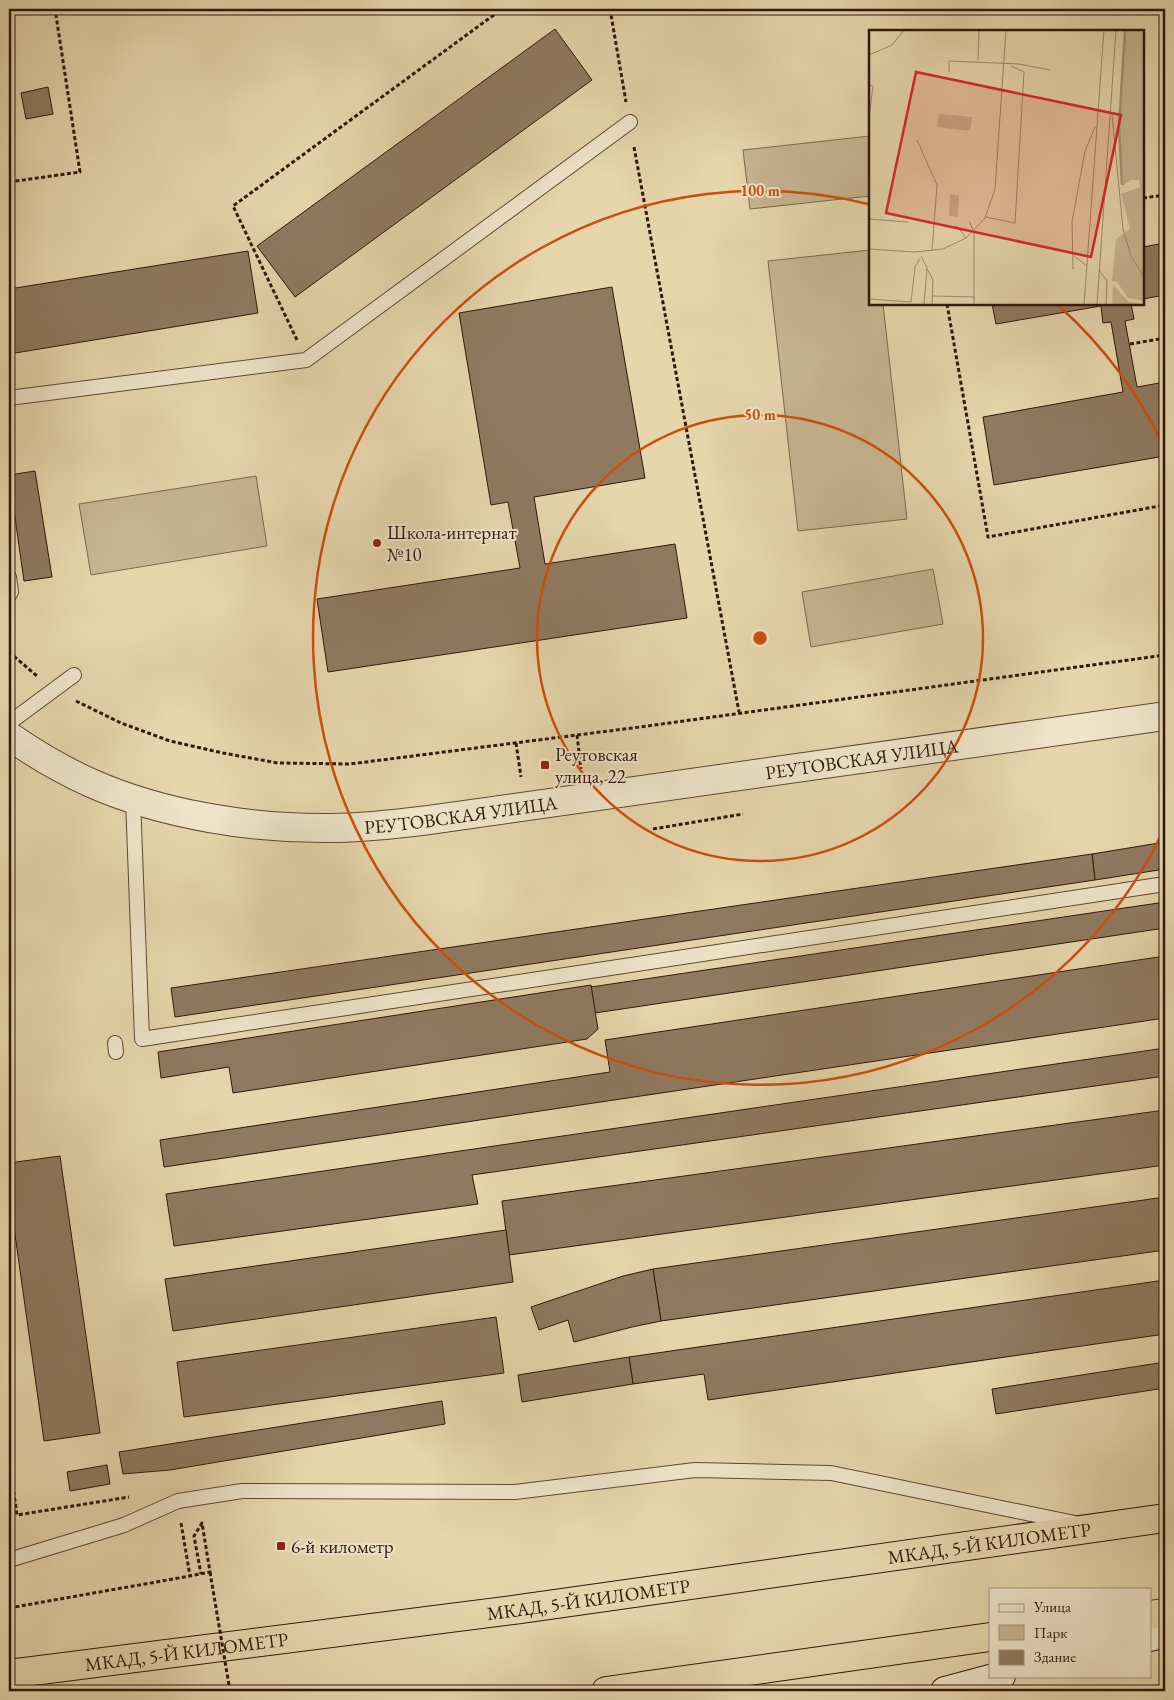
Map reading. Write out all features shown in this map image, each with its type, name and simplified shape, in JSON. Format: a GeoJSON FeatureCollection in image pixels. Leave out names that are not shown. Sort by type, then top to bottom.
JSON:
{"type":"FeatureCollection","features":[{"type":"Feature","properties":{"kind":"highway","name":"МКАД, 5-Й КИЛОМЕТР"},"geometry":{"type":"LineString","coordinates":[[9,1674],[529,1608],[1165,1518]]}},
{"type":"Feature","properties":{"kind":"highway"},"geometry":{"type":"LineString","coordinates":[[1152,1615],[1165,1612]]}},
{"type":"Feature","properties":{"kind":"highway"},"geometry":{"type":"LineString","coordinates":[[606,1691],[989,1637]]}},
{"type":"Feature","properties":{"kind":"street","name":"РЕУТОВСКАЯ УЛИЦА"},"geometry":{"type":"LineString","coordinates":[[9,736],[64,770],[93,784],[133,799],[202,816],[242,823],[331,828],[379,826],[438,819],[1165,716]]}},
{"type":"Feature","properties":{"kind":"street"},"geometry":{"type":"LineString","coordinates":[[1152,1636],[1165,1633]]}},
{"type":"Feature","properties":{"kind":"street"},"geometry":{"type":"LineString","coordinates":[[945,1691],[994,1678]]}},
{"type":"Feature","properties":{"kind":"lane"},"geometry":{"type":"LineString","coordinates":[[9,398],[306,360],[630,122]]}},
{"type":"Feature","properties":{"kind":"lane"},"geometry":{"type":"LineString","coordinates":[[9,577],[11,592],[9,595]]}},
{"type":"Feature","properties":{"kind":"lane"},"geometry":{"type":"LineString","coordinates":[[9,723],[74,675]]}},
{"type":"Feature","properties":{"kind":"lane"},"geometry":{"type":"LineString","coordinates":[[133,799],[142,1039],[1165,884]]}},
{"type":"Feature","properties":{"kind":"lane"},"geometry":{"type":"LineString","coordinates":[[9,1560],[124,1525],[178,1501],[242,1491],[516,1492],[695,1470],[831,1473],[1100,1528]]}},
{"type":"Feature","properties":{"kind":"path"},"geometry":{"type":"LineString","coordinates":[[9,182],[80,172],[55,9]]}},
{"type":"Feature","properties":{"kind":"path"},"geometry":{"type":"LineString","coordinates":[[306,360],[233,206],[502,9]]}},
{"type":"Feature","properties":{"kind":"path"},"geometry":{"type":"LineString","coordinates":[[610,9],[740,712]]}},
{"type":"Feature","properties":{"kind":"path"},"geometry":{"type":"LineString","coordinates":[[1144,198],[1165,194]]}},
{"type":"Feature","properties":{"kind":"path"},"geometry":{"type":"LineString","coordinates":[[947,305],[988,537],[1165,505]]}},
{"type":"Feature","properties":{"kind":"path"},"geometry":{"type":"LineString","coordinates":[[1130,344],[1165,338]]}},
{"type":"Feature","properties":{"kind":"path"},"geometry":{"type":"LineString","coordinates":[[9,652],[54,690],[121,723],[170,741],[278,763],[350,764],[1165,655]]}},
{"type":"Feature","properties":{"kind":"path"},"geometry":{"type":"LineString","coordinates":[[577,735],[582,771]]}},
{"type":"Feature","properties":{"kind":"path"},"geometry":{"type":"LineString","coordinates":[[516,743],[522,780]]}},
{"type":"Feature","properties":{"kind":"path"},"geometry":{"type":"LineString","coordinates":[[653,829],[743,814]]}},
{"type":"Feature","properties":{"kind":"path"},"geometry":{"type":"LineString","coordinates":[[201,1574],[194,1536],[202,1523],[230,1691]]}},
{"type":"Feature","properties":{"kind":"path"},"geometry":{"type":"LineString","coordinates":[[9,1608],[210,1572]]}},
{"type":"Feature","properties":{"kind":"green space"},"geometry":{"type":"Polygon","coordinates":[[[869,136],[869,196],[750,209],[743,150],[869,136]]]}},
{"type":"Feature","properties":{"kind":"green space"},"geometry":{"type":"Polygon","coordinates":[[[869,250],[869,305],[883,305],[907,519],[798,531],[768,261],[869,250]]]}},
{"type":"Feature","properties":{"kind":"green space"},"geometry":{"type":"Polygon","coordinates":[[[256,476],[267,546],[91,575],[79,504],[256,476]]]}},
{"type":"Feature","properties":{"kind":"green space"},"geometry":{"type":"Polygon","coordinates":[[[933,569],[943,624],[811,647],[802,592],[933,569]]]}},
{"type":"Feature","properties":{"kind":"building"},"geometry":{"type":"Polygon","coordinates":[[[555,29],[592,80],[295,297],[257,246],[555,29]]]}},
{"type":"Feature","properties":{"kind":"building"},"geometry":{"type":"Polygon","coordinates":[[[48,87],[53,114],[26,119],[21,93],[48,87]]]}},
{"type":"Feature","properties":{"kind":"building"},"geometry":{"type":"Polygon","coordinates":[[[1165,243],[1165,295],[1144,299],[1144,247],[1165,243]]]}},
{"type":"Feature","properties":{"kind":"building"},"geometry":{"type":"Polygon","coordinates":[[[248,251],[258,313],[9,354],[9,289],[248,251]]]}},
{"type":"Feature","properties":{"kind":"building"},"geometry":{"type":"Polygon","coordinates":[[[612,287],[645,478],[534,497],[545,564],[675,544],[687,618],[328,672],[317,599],[520,568],[508,502],[491,505],[459,313],[612,287]]]}},
{"type":"Feature","properties":{"kind":"building"},"geometry":{"type":"Polygon","coordinates":[[[992,305],[1131,305],[1134,319],[1125,321],[1137,387],[1165,382],[1165,456],[994,485],[983,417],[1123,392],[1111,322],[1103,323],[1101,306],[996,324],[992,305]]]}},
{"type":"Feature","properties":{"kind":"building"},"geometry":{"type":"Polygon","coordinates":[[[35,471],[52,577],[24,581],[9,475],[35,471]]]}},
{"type":"Feature","properties":{"kind":"building"},"geometry":{"type":"Polygon","coordinates":[[[1165,842],[1165,869],[1095,880],[1092,854],[1165,842]]]}},
{"type":"Feature","properties":{"kind":"building"},"geometry":{"type":"Polygon","coordinates":[[[1092,854],[1095,880],[175,1017],[171,988],[1092,854]]]}},
{"type":"Feature","properties":{"kind":"building"},"geometry":{"type":"Polygon","coordinates":[[[1165,902],[1165,928],[595,1013],[591,987],[1165,902]]]}},
{"type":"Feature","properties":{"kind":"building"},"geometry":{"type":"Polygon","coordinates":[[[1165,956],[1165,1018],[164,1167],[160,1140],[610,1072],[605,1040],[1165,956]]]}},
{"type":"Feature","properties":{"kind":"building"},"geometry":{"type":"Polygon","coordinates":[[[591,985],[598,1029],[587,1039],[233,1093],[229,1067],[161,1078],[158,1052],[591,985]]]}},
{"type":"Feature","properties":{"kind":"building"},"geometry":{"type":"Polygon","coordinates":[[[1165,1048],[1165,1076],[472,1175],[478,1204],[174,1246],[166,1194],[1165,1048]]]}},
{"type":"Feature","properties":{"kind":"building"},"geometry":{"type":"Polygon","coordinates":[[[1165,1110],[1165,1165],[509,1255],[502,1201],[1165,1110]]]}},
{"type":"Feature","properties":{"kind":"building"},"geometry":{"type":"Polygon","coordinates":[[[60,1156],[100,1433],[44,1441],[9,1192],[9,1163],[60,1156]]]}},
{"type":"Feature","properties":{"kind":"building"},"geometry":{"type":"Polygon","coordinates":[[[1165,1197],[1165,1250],[661,1321],[653,1269],[1165,1197]]]}},
{"type":"Feature","properties":{"kind":"building"},"geometry":{"type":"Polygon","coordinates":[[[506,1230],[513,1282],[173,1331],[165,1279],[506,1230]]]}},
{"type":"Feature","properties":{"kind":"building"},"geometry":{"type":"Polygon","coordinates":[[[653,1269],[661,1321],[574,1342],[568,1320],[539,1330],[531,1307],[623,1276],[653,1269]]]}},
{"type":"Feature","properties":{"kind":"building"},"geometry":{"type":"Polygon","coordinates":[[[1165,1280],[1165,1334],[708,1400],[704,1374],[633,1384],[629,1357],[1165,1280]]]}},
{"type":"Feature","properties":{"kind":"building"},"geometry":{"type":"Polygon","coordinates":[[[496,1317],[504,1373],[184,1417],[177,1362],[496,1317]]]}},
{"type":"Feature","properties":{"kind":"building"},"geometry":{"type":"Polygon","coordinates":[[[629,1357],[633,1384],[522,1402],[518,1375],[629,1357]]]}},
{"type":"Feature","properties":{"kind":"building"},"geometry":{"type":"Polygon","coordinates":[[[1165,1362],[1165,1388],[996,1414],[992,1389],[1165,1362]]]}},
{"type":"Feature","properties":{"kind":"building"},"geometry":{"type":"Polygon","coordinates":[[[442,1401],[445,1424],[170,1470],[123,1474],[119,1452],[442,1401]]]}},
{"type":"Feature","properties":{"kind":"building"},"geometry":{"type":"Polygon","coordinates":[[[107,1465],[110,1484],[70,1491],[67,1472],[107,1465]]]}},
{"type":"Feature","properties":{"kind":"waterway"},"geometry":{"type":"LineString","coordinates":[[1160,1691],[1165,1690]]}},
{"type":"Feature","properties":{"kind":"place","name":"Школа-интернат №10"},"geometry":{"type":"Point","coordinates":[377,543]}},
{"type":"Feature","properties":{"kind":"place","name":"Реутовская улица, 22"},"geometry":{"type":"Point","coordinates":[545,765]}},
{"type":"Feature","properties":{"kind":"place","name":"6-й километр"},"geometry":{"type":"Point","coordinates":[281,1546]}}]}
